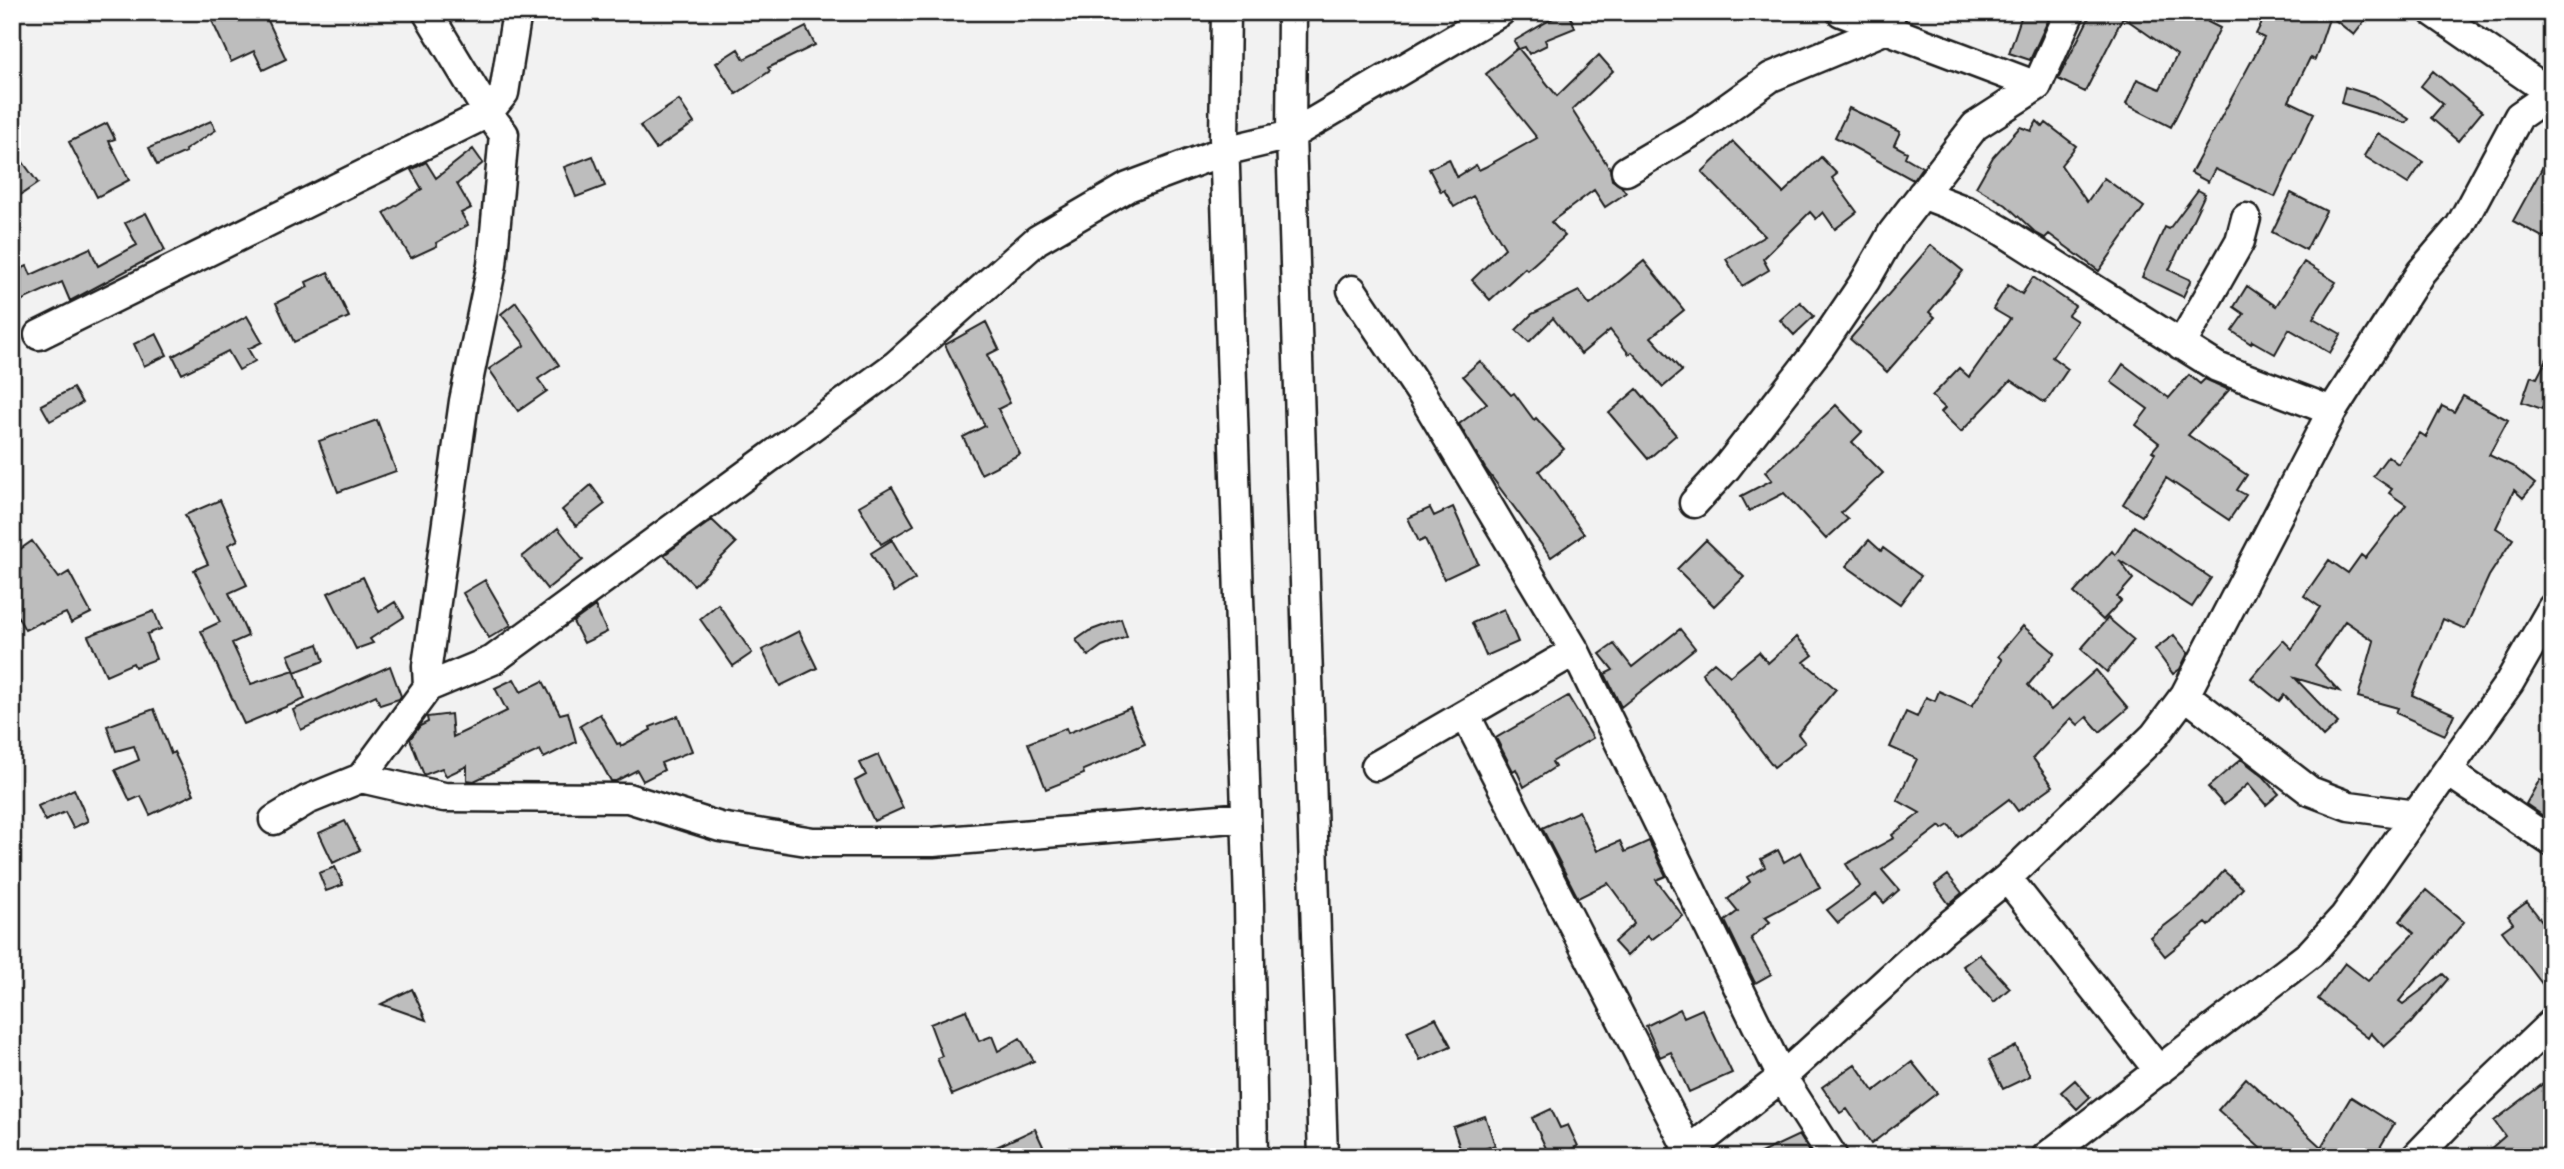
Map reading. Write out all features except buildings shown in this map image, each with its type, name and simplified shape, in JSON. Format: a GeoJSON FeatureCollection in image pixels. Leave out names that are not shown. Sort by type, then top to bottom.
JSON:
{"type":"FeatureCollection","features":[{"type":"Feature","properties":{"kind":"street"},"geometry":{"type":"LineString","coordinates":[[427,12],[488,113],[504,134],[493,252],[464,401],[427,666],[428,687]]}},
{"type":"Feature","properties":{"kind":"street"},"geometry":{"type":"LineString","coordinates":[[39,335],[488,113],[504,93],[517,12]]}},
{"type":"Feature","properties":{"kind":"street"},"geometry":{"type":"LineString","coordinates":[[1226,12],[1224,151],[1246,817],[1254,1157]]}},
{"type":"Feature","properties":{"kind":"street"},"geometry":{"type":"LineString","coordinates":[[1292,12],[1291,135],[1323,1157]]}},
{"type":"Feature","properties":{"kind":"street"},"geometry":{"type":"LineString","coordinates":[[274,820],[307,800],[361,778],[428,687],[493,660],[896,365],[1037,240],[1128,187],[1224,151],[1291,135],[1500,12]]}},
{"type":"Feature","properties":{"kind":"street"},"geometry":{"type":"LineString","coordinates":[[1841,12],[1888,21],[2037,86]]}},
{"type":"Feature","properties":{"kind":"street"},"geometry":{"type":"LineString","coordinates":[[1695,503],[1727,467],[1821,346],[1865,281],[1893,232],[1975,126],[2037,86],[2070,12]]}},
{"type":"Feature","properties":{"kind":"street"},"geometry":{"type":"LineString","coordinates":[[1466,716],[1687,1155],[1782,1077],[1942,931],[2007,878],[2155,735],[2185,695],[2332,411],[2421,272],[2460,226],[2519,116],[2551,94],[2433,12]]}},
{"type":"Feature","properties":{"kind":"street"},"geometry":{"type":"LineString","coordinates":[[1626,171],[1701,127],[1771,78],[1888,21]]}},
{"type":"Feature","properties":{"kind":"street"},"geometry":{"type":"LineString","coordinates":[[1922,194],[1969,212],[2004,232],[2217,368],[2332,411]]}},
{"type":"Feature","properties":{"kind":"street"},"geometry":{"type":"LineString","coordinates":[[2181,345],[2240,241],[2246,218]]}},
{"type":"Feature","properties":{"kind":"street"},"geometry":{"type":"LineString","coordinates":[[1352,290],[1423,396],[1575,651],[1782,1077],[1833,1157]]}},
{"type":"Feature","properties":{"kind":"street"},"geometry":{"type":"LineString","coordinates":[[2046,1157],[2310,954],[2344,917],[2509,683],[2552,608]]}},
{"type":"Feature","properties":{"kind":"street"},"geometry":{"type":"LineString","coordinates":[[1376,766],[1575,651]]}},
{"type":"Feature","properties":{"kind":"street"},"geometry":{"type":"LineString","coordinates":[[2185,695],[2310,791],[2349,806],[2416,815]]}},
{"type":"Feature","properties":{"kind":"street"},"geometry":{"type":"LineString","coordinates":[[2446,771],[2552,842]]}},
{"type":"Feature","properties":{"kind":"street"},"geometry":{"type":"LineString","coordinates":[[361,778],[444,797],[628,798],[720,827],[813,842],[933,842],[1246,817]]}},
{"type":"Feature","properties":{"kind":"street"},"geometry":{"type":"LineString","coordinates":[[2007,878],[2159,1071]]}},
{"type":"Feature","properties":{"kind":"street"},"geometry":{"type":"LineString","coordinates":[[2416,1157],[2552,1023]]}}]}
